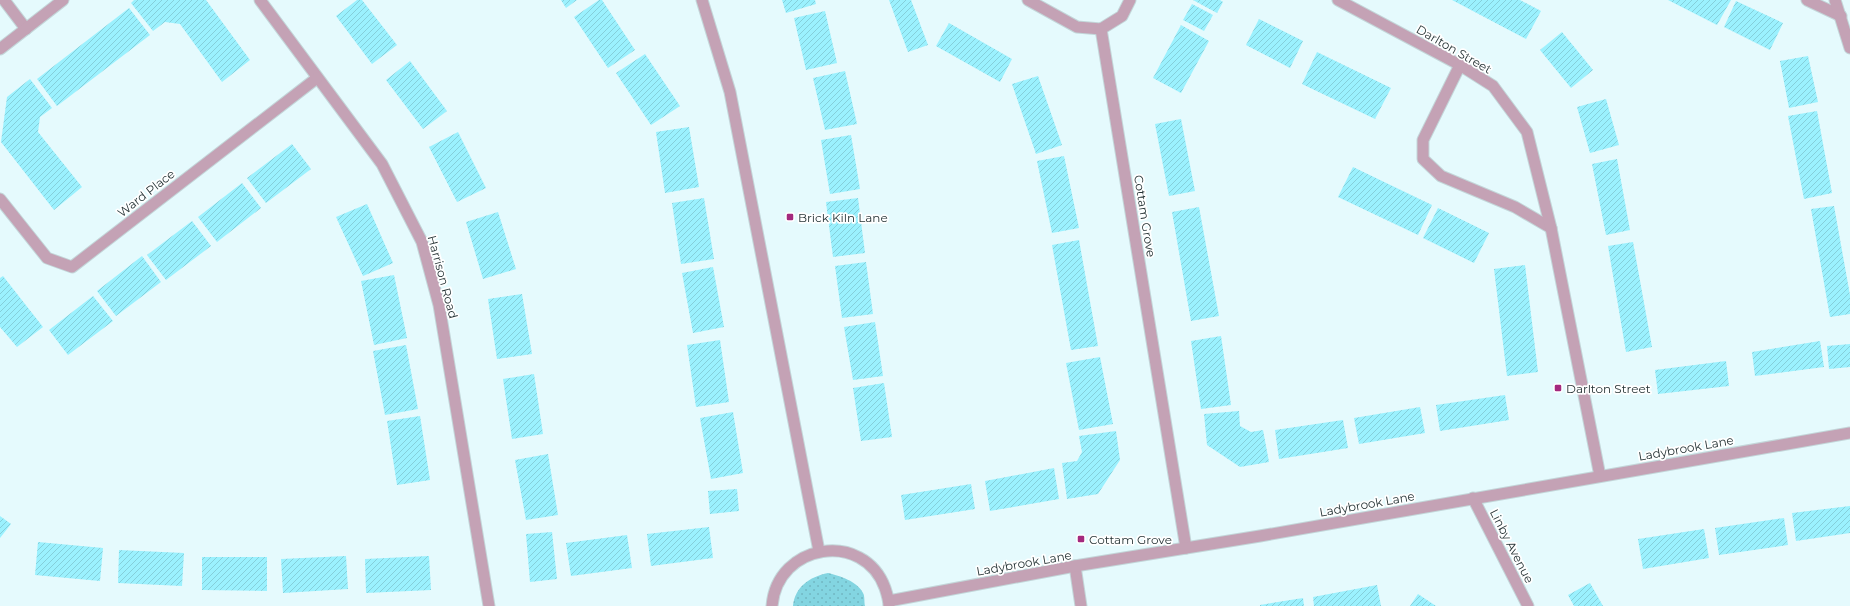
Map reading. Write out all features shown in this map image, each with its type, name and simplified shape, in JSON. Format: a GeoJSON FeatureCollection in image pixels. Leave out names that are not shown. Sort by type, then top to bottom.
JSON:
{"type":"FeatureCollection","features":[{"type":"Feature","properties":{"kind":"street"},"geometry":{"type":"LineString","coordinates":[[4,0],[26,29]]}},
{"type":"Feature","properties":{"kind":"street"},"geometry":{"type":"LineString","coordinates":[[0,49],[63,0]]}},
{"type":"Feature","properties":{"kind":"street","name":"Harrison Road"},"geometry":{"type":"LineString","coordinates":[[260,0],[382,164],[422,242],[439,305],[489,606]]}},
{"type":"Feature","properties":{"kind":"street"},"geometry":{"type":"LineString","coordinates":[[702,0],[730,92],[819,551]]}},
{"type":"Feature","properties":{"kind":"street"},"geometry":{"type":"LineString","coordinates":[[1028,0],[1077,27],[1101,29],[1122,16],[1130,0]]}},
{"type":"Feature","properties":{"kind":"street","name":"Darlton Street"},"geometry":{"type":"LineString","coordinates":[[1338,0],[1460,65],[1493,86],[1527,132],[1551,228],[1600,476]]}},
{"type":"Feature","properties":{"kind":"street"},"geometry":{"type":"LineString","coordinates":[[1807,0],[1841,16]]}},
{"type":"Feature","properties":{"kind":"street"},"geometry":{"type":"LineString","coordinates":[[1835,0],[1850,48]]}},
{"type":"Feature","properties":{"kind":"street","name":"Cottam Grove"},"geometry":{"type":"LineString","coordinates":[[1101,29],[1186,548]]}},
{"type":"Feature","properties":{"kind":"street"},"geometry":{"type":"LineString","coordinates":[[1460,65],[1423,140],[1424,159],[1441,176],[1515,207],[1551,228]]}},
{"type":"Feature","properties":{"kind":"street","name":"Ward Place"},"geometry":{"type":"LineString","coordinates":[[0,199],[47,258],[72,267],[317,78]]}},
{"type":"Feature","properties":{"kind":"street","name":"Ladybrook Lane"},"geometry":{"type":"LineString","coordinates":[[772,606],[773,594],[783,574],[798,559],[819,551],[843,551],[865,561],[881,578],[889,603],[1075,566],[1850,433]]}},
{"type":"Feature","properties":{"kind":"street","name":"Linby Avenue"},"geometry":{"type":"LineString","coordinates":[[1473,498],[1528,606]]}},
{"type":"Feature","properties":{"kind":"street"},"geometry":{"type":"LineString","coordinates":[[1075,566],[1081,606]]}},
{"type":"Feature","properties":{"kind":"shaded area"},"geometry":{"type":"Polygon","coordinates":[[[828,573],[843,577],[857,585],[864,594],[865,606],[793,606],[797,593],[804,584],[815,577],[828,573]]]}},
{"type":"Feature","properties":{"kind":"building"},"geometry":{"type":"Polygon","coordinates":[[[134,0],[206,0],[250,60],[222,82],[180,24],[165,22],[153,31],[131,3],[134,0]]]}},
{"type":"Feature","properties":{"kind":"building"},"geometry":{"type":"Polygon","coordinates":[[[357,0],[362,0],[397,45],[372,64],[336,16],[357,0]]]}},
{"type":"Feature","properties":{"kind":"building"},"geometry":{"type":"Polygon","coordinates":[[[561,0],[577,0],[566,8],[561,0]]]}},
{"type":"Feature","properties":{"kind":"building"},"geometry":{"type":"Polygon","coordinates":[[[599,0],[602,0],[635,50],[608,68],[574,17],[599,0]]]}},
{"type":"Feature","properties":{"kind":"building"},"geometry":{"type":"Polygon","coordinates":[[[782,0],[815,0],[816,4],[786,13],[782,0]]]}},
{"type":"Feature","properties":{"kind":"building"},"geometry":{"type":"Polygon","coordinates":[[[889,0],[911,0],[928,45],[908,52],[889,0]]]}},
{"type":"Feature","properties":{"kind":"building"},"geometry":{"type":"Polygon","coordinates":[[[1193,0],[1220,0],[1223,2],[1217,13],[1193,0]]]}},
{"type":"Feature","properties":{"kind":"building"},"geometry":{"type":"Polygon","coordinates":[[[1452,0],[1520,0],[1541,11],[1526,39],[1452,0]]]}},
{"type":"Feature","properties":{"kind":"building"},"geometry":{"type":"Polygon","coordinates":[[[1668,0],[1731,0],[1717,25],[1668,0]]]}},
{"type":"Feature","properties":{"kind":"building"},"geometry":{"type":"Polygon","coordinates":[[[1736,1],[1783,23],[1770,50],[1724,27],[1736,1]]]}},
{"type":"Feature","properties":{"kind":"building"},"geometry":{"type":"Polygon","coordinates":[[[1192,4],[1213,15],[1204,31],[1183,20],[1192,4]]]}},
{"type":"Feature","properties":{"kind":"building"},"geometry":{"type":"Polygon","coordinates":[[[129,8],[150,35],[57,106],[37,79],[129,8]]]}},
{"type":"Feature","properties":{"kind":"building"},"geometry":{"type":"Polygon","coordinates":[[[825,11],[837,63],[806,70],[794,18],[825,11]]]}},
{"type":"Feature","properties":{"kind":"building"},"geometry":{"type":"Polygon","coordinates":[[[1259,19],[1303,41],[1290,68],[1246,45],[1259,19]]]}},
{"type":"Feature","properties":{"kind":"building"},"geometry":{"type":"Polygon","coordinates":[[[949,23],[1012,59],[1000,82],[936,46],[949,23]]]}},
{"type":"Feature","properties":{"kind":"building"},"geometry":{"type":"Polygon","coordinates":[[[1181,25],[1209,41],[1181,93],[1153,78],[1181,25]]]}},
{"type":"Feature","properties":{"kind":"building"},"geometry":{"type":"Polygon","coordinates":[[[1562,32],[1593,70],[1571,88],[1540,50],[1562,32]]]}},
{"type":"Feature","properties":{"kind":"building"},"geometry":{"type":"Polygon","coordinates":[[[1317,52],[1391,88],[1375,119],[1302,84],[1317,52]]]}},
{"type":"Feature","properties":{"kind":"building"},"geometry":{"type":"Polygon","coordinates":[[[645,54],[680,106],[651,125],[616,73],[645,54]]]}},
{"type":"Feature","properties":{"kind":"building"},"geometry":{"type":"Polygon","coordinates":[[[1808,56],[1818,102],[1789,108],[1780,61],[1808,56]]]}},
{"type":"Feature","properties":{"kind":"building"},"geometry":{"type":"Polygon","coordinates":[[[410,61],[447,111],[423,129],[386,80],[410,61]]]}},
{"type":"Feature","properties":{"kind":"building"},"geometry":{"type":"Polygon","coordinates":[[[845,71],[857,124],[825,130],[813,78],[845,71]]]}},
{"type":"Feature","properties":{"kind":"building"},"geometry":{"type":"Polygon","coordinates":[[[1038,76],[1062,145],[1036,154],[1012,84],[1038,76]]]}},
{"type":"Feature","properties":{"kind":"building"},"geometry":{"type":"Polygon","coordinates":[[[30,79],[52,108],[40,117],[38,132],[82,187],[54,210],[1,142],[7,97],[30,79]]]}},
{"type":"Feature","properties":{"kind":"building"},"geometry":{"type":"Polygon","coordinates":[[[1606,99],[1619,145],[1590,153],[1577,107],[1606,99]]]}},
{"type":"Feature","properties":{"kind":"building"},"geometry":{"type":"Polygon","coordinates":[[[1817,111],[1832,193],[1804,199],[1788,116],[1817,111]]]}},
{"type":"Feature","properties":{"kind":"building"},"geometry":{"type":"Polygon","coordinates":[[[1181,119],[1195,191],[1169,196],[1155,124],[1181,119]]]}},
{"type":"Feature","properties":{"kind":"building"},"geometry":{"type":"Polygon","coordinates":[[[689,127],[699,187],[665,193],[656,132],[689,127]]]}},
{"type":"Feature","properties":{"kind":"building"},"geometry":{"type":"Polygon","coordinates":[[[458,132],[486,188],[457,202],[429,147],[458,132]]]}},
{"type":"Feature","properties":{"kind":"building"},"geometry":{"type":"Polygon","coordinates":[[[851,135],[860,189],[830,194],[821,140],[851,135]]]}},
{"type":"Feature","properties":{"kind":"building"},"geometry":{"type":"Polygon","coordinates":[[[292,144],[311,169],[266,203],[247,178],[292,144]]]}},
{"type":"Feature","properties":{"kind":"building"},"geometry":{"type":"Polygon","coordinates":[[[1064,156],[1079,228],[1052,233],[1037,161],[1064,156]]]}},
{"type":"Feature","properties":{"kind":"building"},"geometry":{"type":"Polygon","coordinates":[[[1617,159],[1630,230],[1606,235],[1592,164],[1617,159]]]}},
{"type":"Feature","properties":{"kind":"building"},"geometry":{"type":"Polygon","coordinates":[[[1353,167],[1432,205],[1418,235],[1338,197],[1353,167]]]}},
{"type":"Feature","properties":{"kind":"building"},"geometry":{"type":"Polygon","coordinates":[[[242,183],[261,208],[217,242],[198,217],[242,183]]]}},
{"type":"Feature","properties":{"kind":"building"},"geometry":{"type":"Polygon","coordinates":[[[704,198],[714,259],[681,264],[672,203],[704,198]]]}},
{"type":"Feature","properties":{"kind":"building"},"geometry":{"type":"Polygon","coordinates":[[[858,198],[865,253],[833,257],[826,202],[858,198]]]}},
{"type":"Feature","properties":{"kind":"building"},"geometry":{"type":"Polygon","coordinates":[[[367,204],[393,263],[363,276],[336,217],[367,204]]]}},
{"type":"Feature","properties":{"kind":"building"},"geometry":{"type":"Polygon","coordinates":[[[1834,206],[1850,295],[1850,314],[1830,317],[1811,209],[1834,206]]]}},
{"type":"Feature","properties":{"kind":"building"},"geometry":{"type":"Polygon","coordinates":[[[1199,207],[1219,316],[1191,321],[1172,212],[1199,207]]]}},
{"type":"Feature","properties":{"kind":"building"},"geometry":{"type":"Polygon","coordinates":[[[1438,208],[1489,233],[1474,263],[1423,238],[1438,208]]]}},
{"type":"Feature","properties":{"kind":"building"},"geometry":{"type":"Polygon","coordinates":[[[498,212],[516,269],[483,279],[466,222],[498,212]]]}},
{"type":"Feature","properties":{"kind":"building"},"geometry":{"type":"Polygon","coordinates":[[[192,221],[211,246],[166,280],[147,255],[192,221]]]}},
{"type":"Feature","properties":{"kind":"building"},"geometry":{"type":"Polygon","coordinates":[[[1079,240],[1098,346],[1071,350],[1052,245],[1079,240]]]}},
{"type":"Feature","properties":{"kind":"building"},"geometry":{"type":"Polygon","coordinates":[[[1633,242],[1652,347],[1626,352],[1608,246],[1633,242]]]}},
{"type":"Feature","properties":{"kind":"building"},"geometry":{"type":"Polygon","coordinates":[[[142,256],[161,282],[116,316],[97,291],[142,256]]]}},
{"type":"Feature","properties":{"kind":"building"},"geometry":{"type":"Polygon","coordinates":[[[866,262],[873,314],[842,318],[835,266],[866,262]]]}},
{"type":"Feature","properties":{"kind":"building"},"geometry":{"type":"Polygon","coordinates":[[[1525,265],[1538,372],[1507,376],[1494,269],[1525,265]]]}},
{"type":"Feature","properties":{"kind":"building"},"geometry":{"type":"Polygon","coordinates":[[[713,267],[724,327],[693,333],[682,273],[713,267]]]}},
{"type":"Feature","properties":{"kind":"building"},"geometry":{"type":"Polygon","coordinates":[[[394,275],[407,338],[374,345],[361,281],[394,275]]]}},
{"type":"Feature","properties":{"kind":"building"},"geometry":{"type":"Polygon","coordinates":[[[3,276],[43,327],[17,347],[0,327],[0,278],[3,276]]]}},
{"type":"Feature","properties":{"kind":"building"},"geometry":{"type":"Polygon","coordinates":[[[522,294],[532,354],[497,359],[488,299],[522,294]]]}},
{"type":"Feature","properties":{"kind":"building"},"geometry":{"type":"Polygon","coordinates":[[[93,296],[113,321],[68,355],[49,330],[93,296]]]}},
{"type":"Feature","properties":{"kind":"building"},"geometry":{"type":"Polygon","coordinates":[[[875,322],[883,376],[853,380],[844,327],[875,322]]]}},
{"type":"Feature","properties":{"kind":"building"},"geometry":{"type":"Polygon","coordinates":[[[1221,336],[1231,405],[1201,409],[1191,341],[1221,336]]]}},
{"type":"Feature","properties":{"kind":"building"},"geometry":{"type":"Polygon","coordinates":[[[720,340],[729,402],[696,407],[687,345],[720,340]]]}},
{"type":"Feature","properties":{"kind":"building"},"geometry":{"type":"Polygon","coordinates":[[[1820,341],[1824,367],[1755,376],[1752,352],[1820,341]]]}},
{"type":"Feature","properties":{"kind":"building"},"geometry":{"type":"Polygon","coordinates":[[[1850,344],[1850,367],[1829,369],[1827,346],[1850,344]]]}},
{"type":"Feature","properties":{"kind":"building"},"geometry":{"type":"Polygon","coordinates":[[[406,345],[418,409],[385,415],[373,351],[406,345]]]}},
{"type":"Feature","properties":{"kind":"building"},"geometry":{"type":"Polygon","coordinates":[[[1100,357],[1113,424],[1079,430],[1066,363],[1100,357]]]}},
{"type":"Feature","properties":{"kind":"building"},"geometry":{"type":"Polygon","coordinates":[[[1726,361],[1729,386],[1658,394],[1655,370],[1726,361]]]}},
{"type":"Feature","properties":{"kind":"building"},"geometry":{"type":"Polygon","coordinates":[[[534,374],[543,434],[512,439],[503,379],[534,374]]]}},
{"type":"Feature","properties":{"kind":"building"},"geometry":{"type":"Polygon","coordinates":[[[884,383],[892,437],[861,441],[853,388],[884,383]]]}},
{"type":"Feature","properties":{"kind":"building"},"geometry":{"type":"Polygon","coordinates":[[[1505,395],[1509,420],[1440,431],[1436,405],[1505,395]]]}},
{"type":"Feature","properties":{"kind":"building"},"geometry":{"type":"Polygon","coordinates":[[[1420,407],[1425,433],[1359,444],[1354,418],[1420,407]]]}},
{"type":"Feature","properties":{"kind":"building"},"geometry":{"type":"Polygon","coordinates":[[[1239,411],[1240,426],[1251,432],[1263,430],[1269,462],[1240,467],[1207,445],[1204,414],[1239,411]]]}},
{"type":"Feature","properties":{"kind":"building"},"geometry":{"type":"Polygon","coordinates":[[[733,412],[743,473],[711,479],[700,418],[733,412]]]}},
{"type":"Feature","properties":{"kind":"building"},"geometry":{"type":"Polygon","coordinates":[[[420,416],[430,480],[397,485],[387,421],[420,416]]]}},
{"type":"Feature","properties":{"kind":"building"},"geometry":{"type":"Polygon","coordinates":[[[1343,420],[1348,448],[1279,459],[1275,430],[1343,420]]]}},
{"type":"Feature","properties":{"kind":"building"},"geometry":{"type":"Polygon","coordinates":[[[1116,431],[1120,460],[1098,494],[1067,499],[1062,463],[1077,461],[1082,452],[1079,436],[1116,431]]]}},
{"type":"Feature","properties":{"kind":"building"},"geometry":{"type":"Polygon","coordinates":[[[548,454],[558,515],[526,520],[515,460],[548,454]]]}},
{"type":"Feature","properties":{"kind":"building"},"geometry":{"type":"Polygon","coordinates":[[[1054,468],[1059,499],[990,511],[985,481],[1054,468]]]}},
{"type":"Feature","properties":{"kind":"building"},"geometry":{"type":"Polygon","coordinates":[[[971,484],[975,509],[905,520],[901,495],[971,484]]]}},
{"type":"Feature","properties":{"kind":"building"},"geometry":{"type":"Polygon","coordinates":[[[737,489],[739,511],[710,514],[708,491],[737,489]]]}},
{"type":"Feature","properties":{"kind":"building"},"geometry":{"type":"Polygon","coordinates":[[[1850,506],[1850,533],[1796,541],[1792,513],[1850,506]]]}},
{"type":"Feature","properties":{"kind":"building"},"geometry":{"type":"Polygon","coordinates":[[[0,516],[11,524],[0,538],[0,516]]]}},
{"type":"Feature","properties":{"kind":"building"},"geometry":{"type":"Polygon","coordinates":[[[1784,518],[1788,545],[1719,555],[1715,528],[1784,518]]]}},
{"type":"Feature","properties":{"kind":"building"},"geometry":{"type":"Polygon","coordinates":[[[709,527],[713,558],[651,566],[647,534],[709,527]]]}},
{"type":"Feature","properties":{"kind":"building"},"geometry":{"type":"Polygon","coordinates":[[[1704,529],[1709,558],[1643,569],[1638,539],[1704,529]]]}},
{"type":"Feature","properties":{"kind":"building"},"geometry":{"type":"Polygon","coordinates":[[[552,532],[557,579],[530,582],[526,534],[552,532]]]}},
{"type":"Feature","properties":{"kind":"building"},"geometry":{"type":"Polygon","coordinates":[[[627,535],[632,568],[571,576],[566,543],[627,535]]]}},
{"type":"Feature","properties":{"kind":"building"},"geometry":{"type":"Polygon","coordinates":[[[38,542],[103,548],[100,581],[35,575],[38,542]]]}},
{"type":"Feature","properties":{"kind":"building"},"geometry":{"type":"Polygon","coordinates":[[[119,550],[184,553],[182,586],[118,583],[119,550]]]}},
{"type":"Feature","properties":{"kind":"building"},"geometry":{"type":"Polygon","coordinates":[[[346,556],[348,589],[283,593],[281,559],[346,556]]]}},
{"type":"Feature","properties":{"kind":"building"},"geometry":{"type":"Polygon","coordinates":[[[429,556],[431,590],[366,593],[365,559],[429,556]]]}},
{"type":"Feature","properties":{"kind":"building"},"geometry":{"type":"Polygon","coordinates":[[[202,557],[267,557],[267,591],[202,590],[202,557]]]}},
{"type":"Feature","properties":{"kind":"building"},"geometry":{"type":"Polygon","coordinates":[[[1590,583],[1603,606],[1574,606],[1568,595],[1590,583]]]}},
{"type":"Feature","properties":{"kind":"building"},"geometry":{"type":"Polygon","coordinates":[[[1377,585],[1381,606],[1314,606],[1313,597],[1377,585]]]}},
{"type":"Feature","properties":{"kind":"building"},"geometry":{"type":"Polygon","coordinates":[[[1418,594],[1436,606],[1410,606],[1418,594]]]}},
{"type":"Feature","properties":{"kind":"building"},"geometry":{"type":"Polygon","coordinates":[[[1303,598],[1304,606],[1260,606],[1260,605],[1303,598]]]}},
{"type":"Feature","properties":{"kind":"place","name":"Brick Kiln Lane"},"geometry":{"type":"Point","coordinates":[790,217]}},
{"type":"Feature","properties":{"kind":"place","name":"Darlton Street"},"geometry":{"type":"Point","coordinates":[1558,388]}},
{"type":"Feature","properties":{"kind":"place","name":"Cottam Grove"},"geometry":{"type":"Point","coordinates":[1081,539]}}]}
